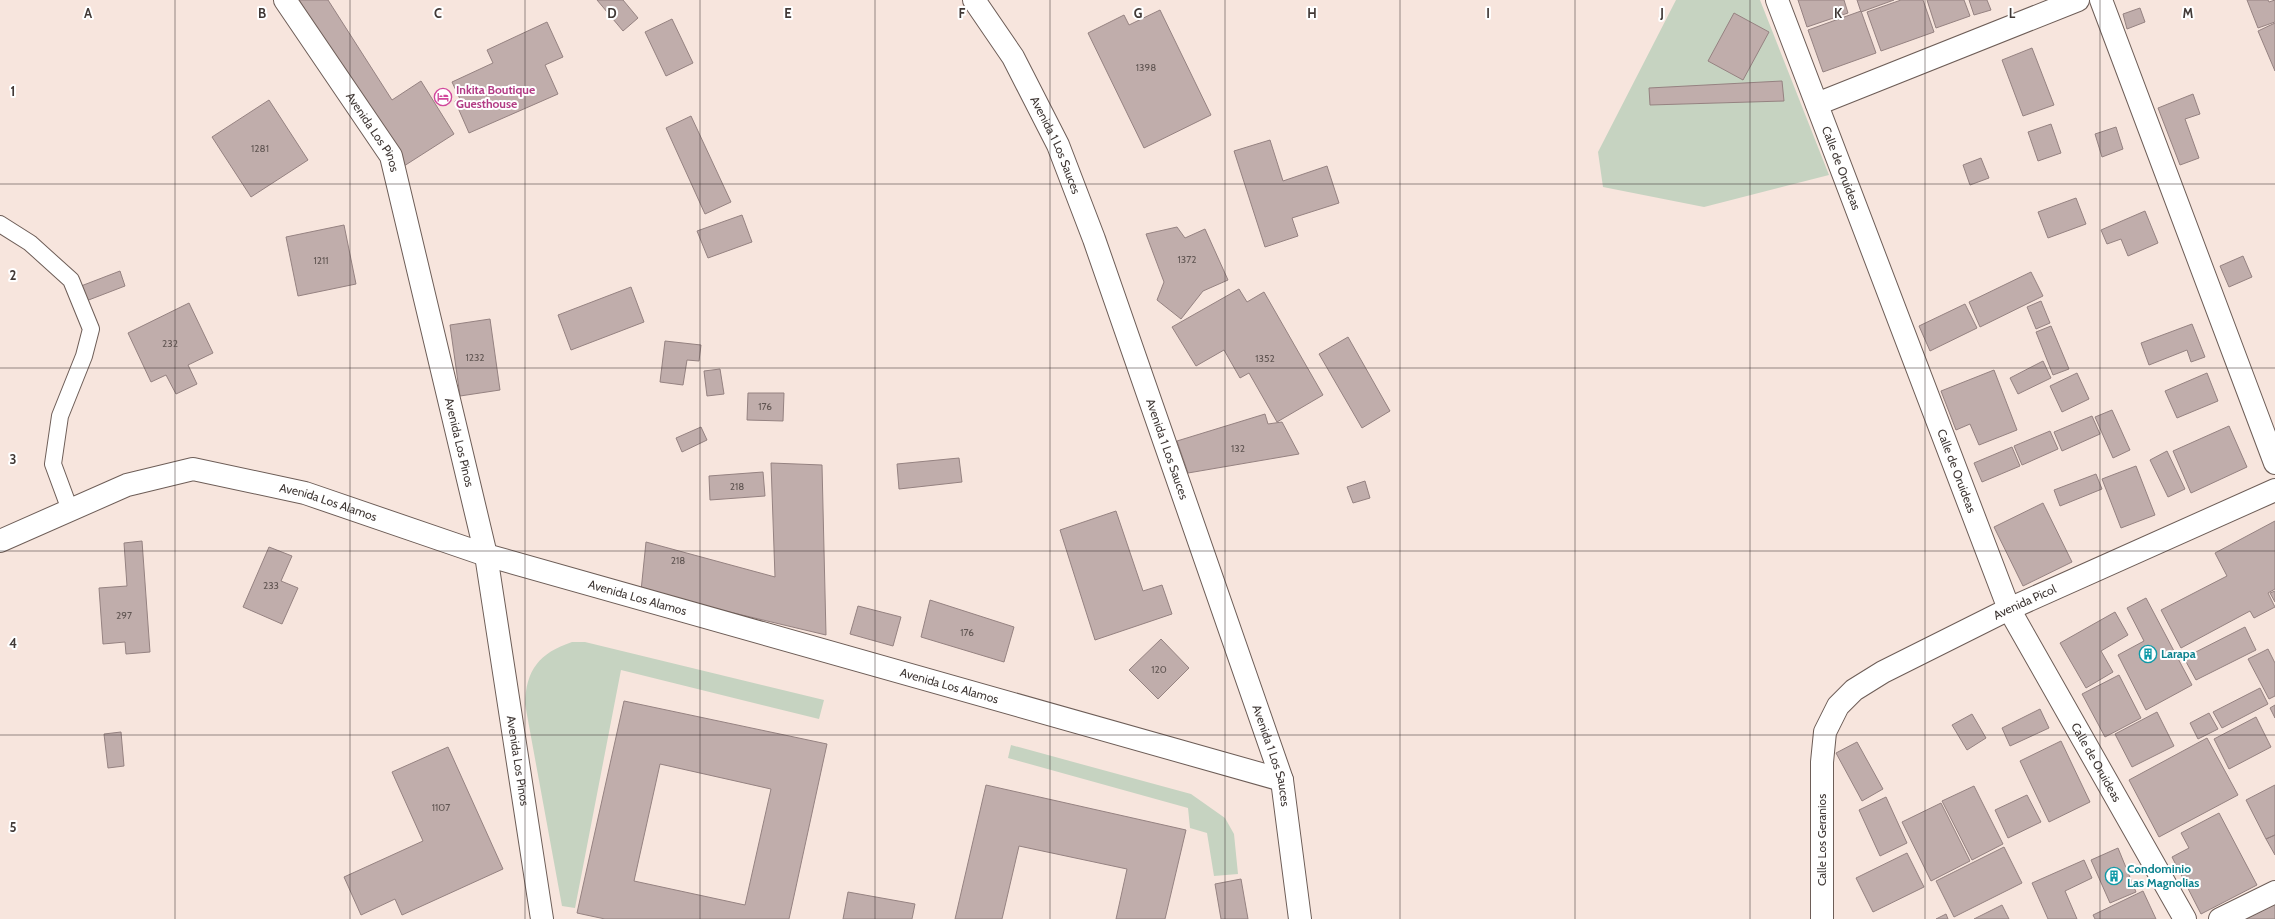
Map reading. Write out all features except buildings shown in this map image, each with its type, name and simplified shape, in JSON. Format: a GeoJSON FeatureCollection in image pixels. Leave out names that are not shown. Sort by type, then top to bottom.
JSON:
{"type":"FeatureCollection","features":[{"type":"Feature","properties":{"kind":"street","name":"Avenida Los Pinos"},"geometry":{"type":"LineString","coordinates":[[285,0],[391,156],[486,555],[542,919]]}},
{"type":"Feature","properties":{"kind":"street","name":"Avenida 1 Los Sauces"},"geometry":{"type":"LineString","coordinates":[[974,0],[1013,57],[1058,145],[1094,239],[1282,780],[1300,919]]}},
{"type":"Feature","properties":{"kind":"street","name":"Calle de Oruideas"},"geometry":{"type":"LineString","coordinates":[[1777,0],[2009,608],[2185,919]]}},
{"type":"Feature","properties":{"kind":"street"},"geometry":{"type":"LineString","coordinates":[[1817,104],[2078,0]]}},
{"type":"Feature","properties":{"kind":"street"},"geometry":{"type":"LineString","coordinates":[[2101,0],[2275,463]]}},
{"type":"Feature","properties":{"kind":"street","name":"Avenida Los Alamos"},"geometry":{"type":"LineString","coordinates":[[0,542],[127,485],[193,469],[305,493],[486,555],[1282,780]]}},
{"type":"Feature","properties":{"kind":"street","name":"Avenida Picol"},"geometry":{"type":"LineString","coordinates":[[1822,762],[1825,732],[1838,706],[1854,690],[1883,672],[2009,608],[2275,490]]}},
{"type":"Feature","properties":{"kind":"street","name":"Calle Los Geranios"},"geometry":{"type":"LineString","coordinates":[[1822,762],[1822,919]]}},
{"type":"Feature","properties":{"kind":"street"},"geometry":{"type":"LineString","coordinates":[[2220,919],[2275,892]]}},
{"type":"Feature","properties":{"kind":"lane"},"geometry":{"type":"LineString","coordinates":[[0,224],[30,243],[71,280],[91,329],[84,356],[60,416],[53,464],[70,510]]}},
{"type":"Feature","properties":{"kind":"green space"},"geometry":{"type":"Polygon","coordinates":[[[1676,0],[1760,0],[1829,175],[1704,207],[1603,187],[1598,152],[1676,0]]]}},
{"type":"Feature","properties":{"kind":"green space"},"geometry":{"type":"Polygon","coordinates":[[[572,642],[585,642],[824,700],[819,719],[621,670],[575,908],[562,906],[525,704],[528,682],[536,664],[551,652],[572,642]]]}},
{"type":"Feature","properties":{"kind":"green space"},"geometry":{"type":"Polygon","coordinates":[[[1011,745],[1191,794],[1225,818],[1234,834],[1238,874],[1214,876],[1207,833],[1190,828],[1188,808],[1008,758],[1011,745]]]}},
{"type":"Feature","properties":{"kind":"place","name":"Inkita Boutique Guesthouse"},"geometry":{"type":"Point","coordinates":[443,97]}},
{"type":"Feature","properties":{"kind":"place","name":"Larapa"},"geometry":{"type":"Point","coordinates":[2148,654]}},
{"type":"Feature","properties":{"kind":"place","name":"Condominio Las Magnolias"},"geometry":{"type":"Point","coordinates":[2114,876]}}]}
